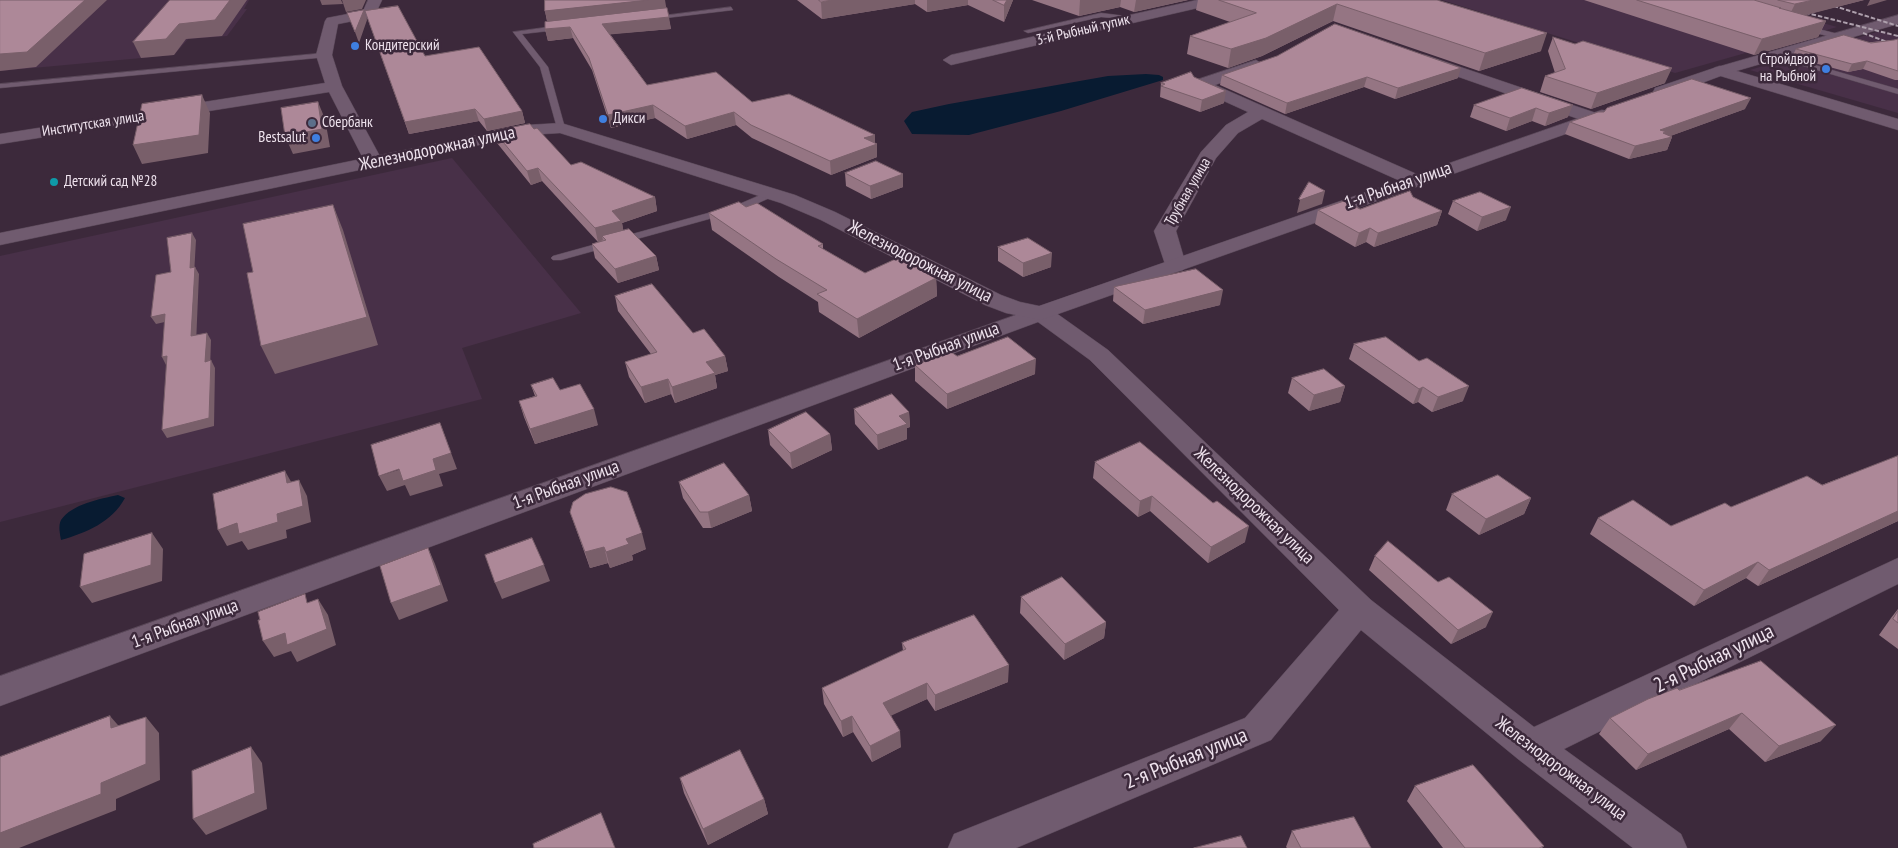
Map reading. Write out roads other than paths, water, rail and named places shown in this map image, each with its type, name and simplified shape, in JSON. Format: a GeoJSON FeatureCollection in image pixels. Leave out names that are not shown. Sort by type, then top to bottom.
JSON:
{"type":"FeatureCollection","features":[{"type":"Feature","properties":{"kind":"street"},"geometry":{"type":"LineString","coordinates":[[374,162],[334,86],[324,55],[332,22],[369,14],[375,0]]}},
{"type":"Feature","properties":{"kind":"street","name":"3-й Рыбный тупик"},"geometry":{"type":"LineString","coordinates":[[951,60],[1215,0]]}},
{"type":"Feature","properties":{"kind":"street"},"geometry":{"type":"LineString","coordinates":[[1648,98],[1720,71],[1898,19]]}},
{"type":"Feature","properties":{"kind":"street"},"geometry":{"type":"LineString","coordinates":[[1406,53],[1594,118]]}},
{"type":"Feature","properties":{"kind":"street"},"geometry":{"type":"LineString","coordinates":[[1268,60],[1224,78],[1199,84],[1414,180]]}},
{"type":"Feature","properties":{"kind":"street"},"geometry":{"type":"LineString","coordinates":[[1720,71],[1898,124]]}},
{"type":"Feature","properties":{"kind":"street"},"geometry":{"type":"LineString","coordinates":[[1667,76],[1688,83]]}},
{"type":"Feature","properties":{"kind":"street","name":"Институтская улица"},"geometry":{"type":"LineString","coordinates":[[0,138],[334,86]]}},
{"type":"Feature","properties":{"kind":"street","name":"1-я Рыбная улица"},"geometry":{"type":"LineString","coordinates":[[0,691],[1041,313],[1620,108]]}},
{"type":"Feature","properties":{"kind":"street","name":"Трубная улица"},"geometry":{"type":"LineString","coordinates":[[1175,265],[1165,231],[1208,156],[1232,129],[1261,112]]}},
{"type":"Feature","properties":{"kind":"street","name":"Железнодорожная улица"},"geometry":{"type":"LineString","coordinates":[[0,239],[527,130],[561,128],[772,193],[828,216],[993,300],[1014,308],[1041,313],[1099,354],[1359,608],[1531,747],[1666,848]]}},
{"type":"Feature","properties":{"kind":"street","name":"2-я Рыбная улица"},"geometry":{"type":"LineString","coordinates":[[1531,747],[1898,570]]}},
{"type":"Feature","properties":{"kind":"street","name":"2-я Рыбная улица"},"geometry":{"type":"LineString","coordinates":[[969,848],[1258,729],[1359,608]]}},
{"type":"Feature","properties":{"kind":"lane"},"geometry":{"type":"LineString","coordinates":[[639,19],[731,9]]}},
{"type":"Feature","properties":{"kind":"lane"},"geometry":{"type":"LineString","coordinates":[[1028,31],[1101,15],[1138,18]]}},
{"type":"Feature","properties":{"kind":"lane"},"geometry":{"type":"LineString","coordinates":[[1795,25],[1838,37]]}},
{"type":"Feature","properties":{"kind":"lane"},"geometry":{"type":"LineString","coordinates":[[561,128],[544,67],[517,32],[574,26]]}},
{"type":"Feature","properties":{"kind":"lane"},"geometry":{"type":"LineString","coordinates":[[0,86],[324,55]]}},
{"type":"Feature","properties":{"kind":"lane"},"geometry":{"type":"LineString","coordinates":[[1776,55],[1898,92]]}},
{"type":"Feature","properties":{"kind":"lane"},"geometry":{"type":"LineString","coordinates":[[557,258],[741,207],[772,193]]}},
{"type":"Feature","properties":{"kind":"water"},"geometry":{"type":"Polygon","coordinates":[[[1159,75],[1163,77],[1163,80],[1061,111],[969,135],[912,134],[904,121],[912,112],[949,104],[1108,76],[1159,75]]]}},
{"type":"Feature","properties":{"kind":"water"},"geometry":{"type":"Polygon","coordinates":[[[118,495],[125,498],[106,520],[80,534],[61,540],[60,525],[61,520],[66,514],[87,503],[118,495]]]}},
{"type":"Feature","properties":{"kind":"railway"},"geometry":{"type":"LineString","coordinates":[[1815,0],[1898,26]]}},
{"type":"Feature","properties":{"kind":"railway"},"geometry":{"type":"LineString","coordinates":[[1799,11],[1898,36]]}},
{"type":"Feature","properties":{"kind":"railway"},"geometry":{"type":"LineString","coordinates":[[1863,33],[1898,46]]}},
{"type":"Feature","properties":{"kind":"place","name":"Кондитерский"},"geometry":{"type":"Point","coordinates":[355,46]}},
{"type":"Feature","properties":{"kind":"place","name":"Стройдвор на Рыбной"},"geometry":{"type":"Point","coordinates":[1826,69]}},
{"type":"Feature","properties":{"kind":"place","name":"Дикси"},"geometry":{"type":"Point","coordinates":[603,119]}},
{"type":"Feature","properties":{"kind":"place","name":"Сбербанк"},"geometry":{"type":"Point","coordinates":[312,123]}},
{"type":"Feature","properties":{"kind":"place","name":"Bestsalut"},"geometry":{"type":"Point","coordinates":[316,138]}},
{"type":"Feature","properties":{"kind":"place","name":"Детский сад №28"},"geometry":{"type":"Point","coordinates":[54,182]}}]}
